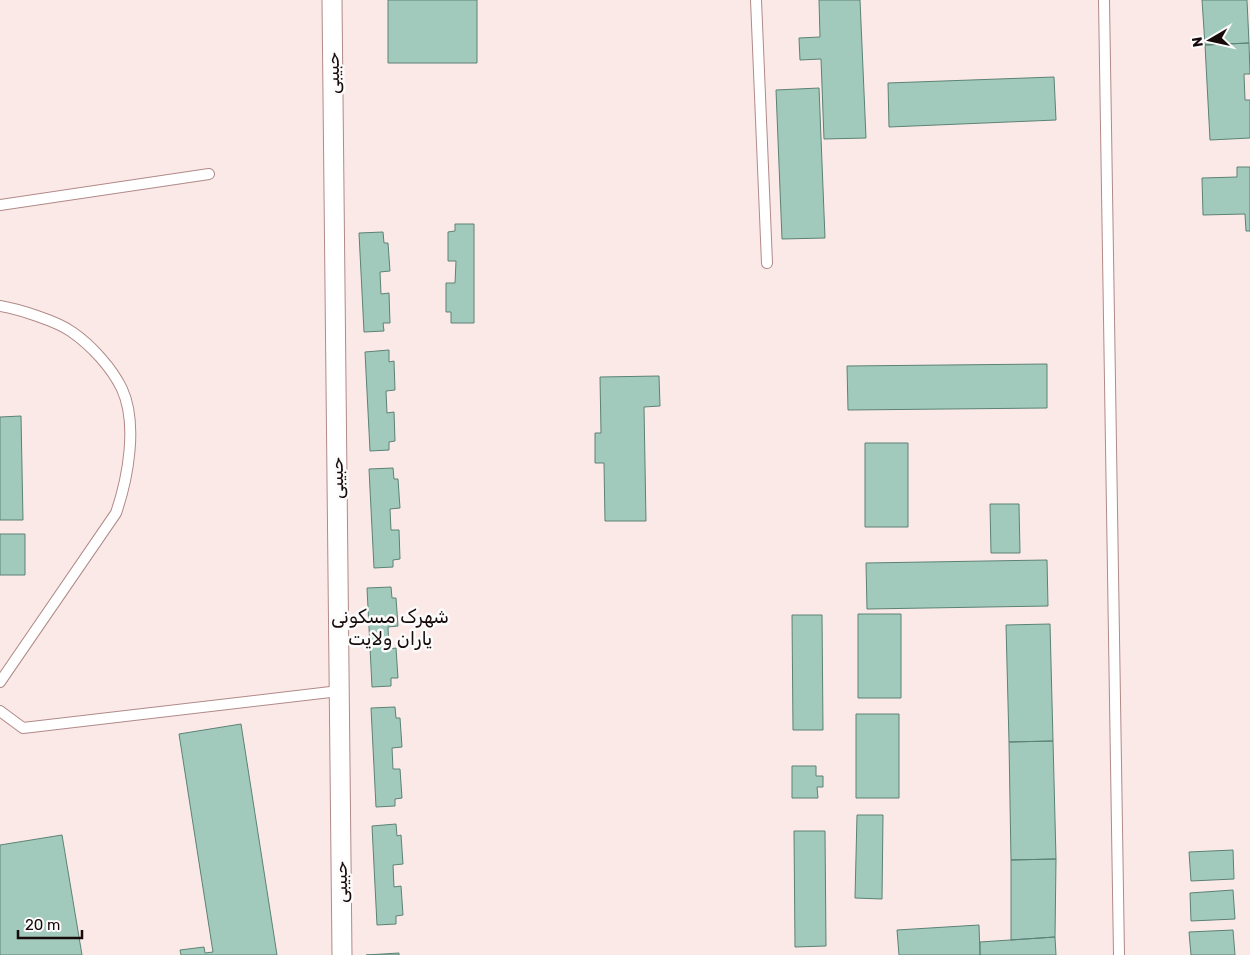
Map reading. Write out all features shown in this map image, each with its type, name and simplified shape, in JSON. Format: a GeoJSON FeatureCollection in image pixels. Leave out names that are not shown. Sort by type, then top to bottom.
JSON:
{"type":"FeatureCollection","features":[{"type":"Feature","properties":{"kind":"street","name":"حبیبی"},"geometry":{"type":"LineString","coordinates":[[332,0],[342,955]]}},
{"type":"Feature","properties":{"kind":"lane"},"geometry":{"type":"LineString","coordinates":[[756,0],[767,262]]}},
{"type":"Feature","properties":{"kind":"lane"},"geometry":{"type":"LineString","coordinates":[[1104,0],[1119,955]]}},
{"type":"Feature","properties":{"kind":"lane"},"geometry":{"type":"LineString","coordinates":[[0,205],[209,174]]}},
{"type":"Feature","properties":{"kind":"lane"},"geometry":{"type":"LineString","coordinates":[[0,306],[23,311],[71,331],[104,362],[122,390],[129,422],[129,462],[124,490],[116,513],[0,682]]}},
{"type":"Feature","properties":{"kind":"lane"},"geometry":{"type":"LineString","coordinates":[[0,711],[23,728],[339,691]]}},
{"type":"Feature","properties":{"kind":"building"},"geometry":{"type":"Polygon","coordinates":[[[388,0],[477,0],[477,63],[388,63],[388,0]]]}},
{"type":"Feature","properties":{"kind":"building"},"geometry":{"type":"Polygon","coordinates":[[[819,0],[860,0],[866,138],[824,139],[821,59],[800,60],[799,38],[820,37],[819,0]]]}},
{"type":"Feature","properties":{"kind":"building"},"geometry":{"type":"Polygon","coordinates":[[[1202,0],[1247,0],[1249,43],[1205,45],[1202,0]]]}},
{"type":"Feature","properties":{"kind":"building"},"geometry":{"type":"Polygon","coordinates":[[[1249,43],[1250,74],[1244,74],[1245,100],[1250,100],[1250,138],[1210,140],[1205,45],[1249,43]]]}},
{"type":"Feature","properties":{"kind":"building"},"geometry":{"type":"Polygon","coordinates":[[[1054,77],[1056,120],[889,127],[888,83],[1054,77]]]}},
{"type":"Feature","properties":{"kind":"building"},"geometry":{"type":"Polygon","coordinates":[[[819,88],[825,238],[782,239],[776,90],[819,88]]]}},
{"type":"Feature","properties":{"kind":"building"},"geometry":{"type":"Polygon","coordinates":[[[1237,167],[1250,167],[1250,231],[1246,231],[1245,214],[1203,215],[1202,178],[1237,177],[1237,167]]]}},
{"type":"Feature","properties":{"kind":"building"},"geometry":{"type":"Polygon","coordinates":[[[455,224],[474,224],[474,323],[451,323],[451,312],[446,312],[446,283],[455,283],[456,261],[448,261],[448,232],[455,231],[455,224]]]}},
{"type":"Feature","properties":{"kind":"building"},"geometry":{"type":"Polygon","coordinates":[[[383,232],[384,243],[388,243],[390,271],[380,272],[381,294],[389,293],[390,323],[383,323],[384,331],[364,332],[359,233],[383,232]]]}},
{"type":"Feature","properties":{"kind":"building"},"geometry":{"type":"Polygon","coordinates":[[[389,350],[389,362],[394,361],[395,390],[386,391],[387,413],[394,412],[395,441],[389,442],[389,450],[370,451],[365,352],[389,350]]]}},
{"type":"Feature","properties":{"kind":"building"},"geometry":{"type":"Polygon","coordinates":[[[1047,364],[1047,408],[848,410],[847,366],[1047,364]]]}},
{"type":"Feature","properties":{"kind":"building"},"geometry":{"type":"Polygon","coordinates":[[[659,376],[660,406],[644,407],[646,521],[605,521],[604,463],[595,463],[595,433],[601,433],[600,377],[659,376]]]}},
{"type":"Feature","properties":{"kind":"building"},"geometry":{"type":"Polygon","coordinates":[[[21,416],[23,520],[0,520],[0,417],[21,416]]]}},
{"type":"Feature","properties":{"kind":"building"},"geometry":{"type":"Polygon","coordinates":[[[865,443],[908,443],[908,527],[865,527],[865,443]]]}},
{"type":"Feature","properties":{"kind":"building"},"geometry":{"type":"Polygon","coordinates":[[[393,468],[394,479],[398,479],[400,508],[390,509],[391,530],[399,530],[400,559],[393,560],[393,567],[374,568],[369,469],[393,468]]]}},
{"type":"Feature","properties":{"kind":"building"},"geometry":{"type":"Polygon","coordinates":[[[990,504],[1019,504],[1020,553],[991,553],[990,504]]]}},
{"type":"Feature","properties":{"kind":"building"},"geometry":{"type":"Polygon","coordinates":[[[0,534],[25,534],[25,575],[0,575],[0,534]]]}},
{"type":"Feature","properties":{"kind":"building"},"geometry":{"type":"Polygon","coordinates":[[[1047,560],[1048,606],[867,609],[866,563],[1047,560]]]}},
{"type":"Feature","properties":{"kind":"building"},"geometry":{"type":"Polygon","coordinates":[[[391,587],[392,598],[396,598],[398,626],[388,627],[389,649],[396,648],[398,678],[391,678],[391,686],[372,687],[367,588],[391,587]]]}},
{"type":"Feature","properties":{"kind":"building"},"geometry":{"type":"Polygon","coordinates":[[[858,614],[901,614],[901,698],[858,698],[858,614]]]}},
{"type":"Feature","properties":{"kind":"building"},"geometry":{"type":"Polygon","coordinates":[[[792,615],[822,615],[823,730],[793,730],[792,615]]]}},
{"type":"Feature","properties":{"kind":"building"},"geometry":{"type":"Polygon","coordinates":[[[1050,624],[1053,741],[1009,742],[1006,625],[1050,624]]]}},
{"type":"Feature","properties":{"kind":"building"},"geometry":{"type":"Polygon","coordinates":[[[395,707],[396,718],[400,718],[402,747],[392,748],[393,769],[400,769],[402,798],[395,799],[395,806],[376,807],[371,708],[395,707]]]}},
{"type":"Feature","properties":{"kind":"building"},"geometry":{"type":"Polygon","coordinates":[[[856,714],[899,714],[899,798],[856,798],[856,714]]]}},
{"type":"Feature","properties":{"kind":"building"},"geometry":{"type":"Polygon","coordinates":[[[241,724],[277,955],[181,955],[180,950],[204,947],[205,953],[213,952],[179,734],[241,724]]]}},
{"type":"Feature","properties":{"kind":"building"},"geometry":{"type":"Polygon","coordinates":[[[1053,741],[1056,859],[1011,860],[1009,742],[1053,741]]]}},
{"type":"Feature","properties":{"kind":"building"},"geometry":{"type":"Polygon","coordinates":[[[792,766],[816,766],[816,776],[823,776],[823,787],[817,787],[818,798],[792,798],[792,766]]]}},
{"type":"Feature","properties":{"kind":"building"},"geometry":{"type":"Polygon","coordinates":[[[857,815],[883,815],[882,899],[855,898],[857,815]]]}},
{"type":"Feature","properties":{"kind":"building"},"geometry":{"type":"Polygon","coordinates":[[[396,824],[397,836],[401,835],[403,864],[393,865],[394,887],[401,886],[403,915],[396,916],[396,924],[377,925],[372,826],[396,824]]]}},
{"type":"Feature","properties":{"kind":"building"},"geometry":{"type":"Polygon","coordinates":[[[794,831],[825,831],[826,946],[795,947],[794,831]]]}},
{"type":"Feature","properties":{"kind":"building"},"geometry":{"type":"Polygon","coordinates":[[[62,835],[82,955],[0,955],[0,845],[62,835]]]}},
{"type":"Feature","properties":{"kind":"building"},"geometry":{"type":"Polygon","coordinates":[[[1233,850],[1234,879],[1191,881],[1189,852],[1233,850]]]}},
{"type":"Feature","properties":{"kind":"building"},"geometry":{"type":"Polygon","coordinates":[[[1056,859],[1055,937],[1011,940],[1011,860],[1056,859]]]}},
{"type":"Feature","properties":{"kind":"building"},"geometry":{"type":"Polygon","coordinates":[[[1233,890],[1235,919],[1191,921],[1190,893],[1233,890]]]}},
{"type":"Feature","properties":{"kind":"building"},"geometry":{"type":"Polygon","coordinates":[[[979,925],[980,955],[899,955],[897,930],[979,925]]]}},
{"type":"Feature","properties":{"kind":"building"},"geometry":{"type":"Polygon","coordinates":[[[1233,930],[1235,955],[1191,955],[1189,932],[1233,930]]]}},
{"type":"Feature","properties":{"kind":"building"},"geometry":{"type":"Polygon","coordinates":[[[1055,937],[1056,955],[980,955],[980,942],[1055,937]]]}},
{"type":"Feature","properties":{"kind":"building"},"geometry":{"type":"Polygon","coordinates":[[[399,953],[399,955],[366,955],[399,953]]]}},
{"type":"Feature","properties":{"kind":"district","name":"شهرک مسکونی یاران ولایت"},"geometry":{"type":"Point","coordinates":[390,627]}}]}
